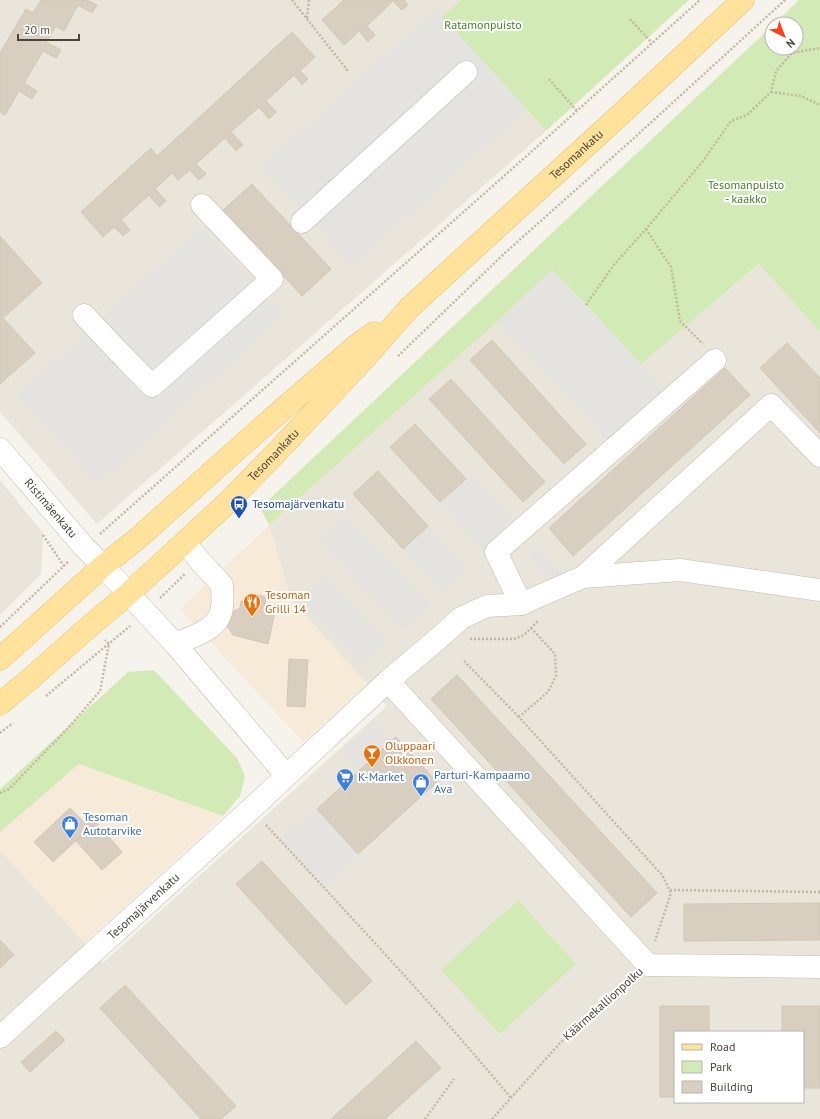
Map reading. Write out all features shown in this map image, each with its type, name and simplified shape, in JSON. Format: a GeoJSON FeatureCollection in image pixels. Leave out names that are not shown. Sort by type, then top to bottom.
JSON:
{"type":"FeatureCollection","features":[{"type":"Feature","properties":{"kind":"main road","name":"Tesomankatu"},"geometry":{"type":"LineString","coordinates":[[0,704],[185,543],[275,454],[366,357],[409,308],[620,116],[743,0]]}},
{"type":"Feature","properties":{"kind":"main road","name":"Tesomankatu"},"geometry":{"type":"LineString","coordinates":[[0,659],[103,566],[137,539],[357,345],[409,308]]}},
{"type":"Feature","properties":{"kind":"street"},"geometry":{"type":"LineString","coordinates":[[302,222],[466,72]]}},
{"type":"Feature","properties":{"kind":"street"},"geometry":{"type":"LineString","coordinates":[[84,315],[152,386],[272,280],[202,205]]}},
{"type":"Feature","properties":{"kind":"street"},"geometry":{"type":"LineString","coordinates":[[715,360],[496,552],[521,604],[583,577],[771,405],[820,456]]}},
{"type":"Feature","properties":{"kind":"street","name":"Ristimäenkatu"},"geometry":{"type":"LineString","coordinates":[[0,449],[84,547],[103,566]]}},
{"type":"Feature","properties":{"kind":"street"},"geometry":{"type":"LineString","coordinates":[[175,644],[207,630],[220,616],[222,608],[222,585],[185,543]]}},
{"type":"Feature","properties":{"kind":"street"},"geometry":{"type":"LineString","coordinates":[[103,566],[175,644],[286,775]]}},
{"type":"Feature","properties":{"kind":"street"},"geometry":{"type":"LineString","coordinates":[[583,577],[680,570],[820,590]]}},
{"type":"Feature","properties":{"kind":"street","name":"Tesomajärvenkatu"},"geometry":{"type":"LineString","coordinates":[[0,1037],[388,682],[461,618],[486,606],[521,604]]}},
{"type":"Feature","properties":{"kind":"street"},"geometry":{"type":"LineString","coordinates":[[388,682],[648,965]]}},
{"type":"Feature","properties":{"kind":"street","name":"Käärmekallionpolku"},"geometry":{"type":"LineString","coordinates":[[648,965],[820,966]]}},
{"type":"Feature","properties":{"kind":"path"},"geometry":{"type":"LineString","coordinates":[[292,0],[348,71]]}},
{"type":"Feature","properties":{"kind":"path"},"geometry":{"type":"LineString","coordinates":[[306,19],[309,0]]}},
{"type":"Feature","properties":{"kind":"path"},"geometry":{"type":"LineString","coordinates":[[0,627],[84,547],[130,508],[700,0]]}},
{"type":"Feature","properties":{"kind":"path"},"geometry":{"type":"LineString","coordinates":[[394,359],[507,251],[633,139],[785,0]]}},
{"type":"Feature","properties":{"kind":"path"},"geometry":{"type":"LineString","coordinates":[[630,19],[652,43]]}},
{"type":"Feature","properties":{"kind":"path"},"geometry":{"type":"LineString","coordinates":[[586,304],[613,266],[703,162],[731,121],[747,115],[770,92],[776,71],[792,53],[820,48]]}},
{"type":"Feature","properties":{"kind":"path"},"geometry":{"type":"LineString","coordinates":[[549,79],[576,111]]}},
{"type":"Feature","properties":{"kind":"path"},"geometry":{"type":"LineString","coordinates":[[770,92],[802,96],[820,105]]}},
{"type":"Feature","properties":{"kind":"path"},"geometry":{"type":"LineString","coordinates":[[646,229],[671,267],[680,321],[711,352],[715,360]]}},
{"type":"Feature","properties":{"kind":"path"},"geometry":{"type":"LineString","coordinates":[[42,699],[146,613],[200,561]]}},
{"type":"Feature","properties":{"kind":"path"},"geometry":{"type":"LineString","coordinates":[[519,717],[548,692],[556,676],[555,654],[531,628]]}},
{"type":"Feature","properties":{"kind":"path"},"geometry":{"type":"LineString","coordinates":[[0,793],[9,789],[14,784],[69,727],[100,691],[109,644]]}},
{"type":"Feature","properties":{"kind":"path"},"geometry":{"type":"LineString","coordinates":[[464,661],[519,717],[662,875],[671,893],[648,965]]}},
{"type":"Feature","properties":{"kind":"path"},"geometry":{"type":"LineString","coordinates":[[0,733],[18,718]]}},
{"type":"Feature","properties":{"kind":"path"},"geometry":{"type":"LineString","coordinates":[[252,808],[430,1003],[512,1098]]}},
{"type":"Feature","properties":{"kind":"path"},"geometry":{"type":"LineString","coordinates":[[670,890],[820,892]]}},
{"type":"Feature","properties":{"kind":"path","name":"Käärmekallionpolku"},"geometry":{"type":"LineString","coordinates":[[492,1119],[560,1042],[598,1006],[648,965]]}},
{"type":"Feature","properties":{"kind":"path"},"geometry":{"type":"LineString","coordinates":[[425,1119],[454,1078]]}},
{"type":"Feature","properties":{"kind":"shaded area"},"geometry":{"type":"Polygon","coordinates":[[[0,0],[462,0],[442,18],[546,131],[97,524],[0,412],[0,0]]]}},
{"type":"Feature","properties":{"kind":"shaded area"},"geometry":{"type":"Polygon","coordinates":[[[436,9],[527,109],[352,266],[262,166],[436,9]]]}},
{"type":"Feature","properties":{"kind":"shaded area"},"geometry":{"type":"Polygon","coordinates":[[[201,227],[283,315],[99,484],[17,396],[201,227]]]}},
{"type":"Feature","properties":{"kind":"shaded area"},"geometry":{"type":"Polygon","coordinates":[[[760,264],[820,332],[820,1119],[0,1119],[0,850],[103,963],[387,706],[291,600],[269,525],[498,321],[552,270],[641,363],[760,264]]]}},
{"type":"Feature","properties":{"kind":"shaded area"},"geometry":{"type":"Polygon","coordinates":[[[552,270],[641,364],[666,395],[613,446],[498,321],[552,270]]]}},
{"type":"Feature","properties":{"kind":"shaded area"},"geometry":{"type":"Polygon","coordinates":[[[471,474],[517,524],[485,552],[440,502],[471,474]]]}},
{"type":"Feature","properties":{"kind":"shaded area"},"geometry":{"type":"Polygon","coordinates":[[[0,480],[43,533],[41,574],[0,615],[0,480]]]}},
{"type":"Feature","properties":{"kind":"shaded area"},"geometry":{"type":"Polygon","coordinates":[[[345,515],[430,605],[403,630],[318,539],[345,515]]]}},
{"type":"Feature","properties":{"kind":"shaded area"},"geometry":{"type":"Polygon","coordinates":[[[269,525],[291,600],[367,684],[303,742],[180,609],[269,525]]]}},
{"type":"Feature","properties":{"kind":"shaded area"},"geometry":{"type":"Polygon","coordinates":[[[428,526],[468,569],[443,591],[403,549],[428,526]]]}},
{"type":"Feature","properties":{"kind":"shaded area"},"geometry":{"type":"Polygon","coordinates":[[[538,546],[562,573],[551,582],[527,556],[538,546]]]}},
{"type":"Feature","properties":{"kind":"shaded area"},"geometry":{"type":"Polygon","coordinates":[[[326,577],[387,643],[362,666],[301,599],[326,577]]]}},
{"type":"Feature","properties":{"kind":"shaded area"},"geometry":{"type":"Polygon","coordinates":[[[374,721],[391,741],[359,770],[342,751],[374,721]]]}},
{"type":"Feature","properties":{"kind":"shaded area"},"geometry":{"type":"Polygon","coordinates":[[[79,764],[223,816],[85,943],[0,850],[0,832],[79,764]]]}},
{"type":"Feature","properties":{"kind":"shaded area"},"geometry":{"type":"Polygon","coordinates":[[[317,809],[358,854],[325,889],[278,838],[317,809]]]}},
{"type":"Feature","properties":{"kind":"green space","name":"Ratamonpuisto"},"geometry":{"type":"Polygon","coordinates":[[[461,0],[689,0],[546,131],[442,17],[461,0]]]}},
{"type":"Feature","properties":{"kind":"green space","name":"Tesomanpuisto - kaakko"},"geometry":{"type":"Polygon","coordinates":[[[799,0],[820,0],[820,332],[759,264],[641,364],[552,270],[498,321],[269,525],[260,508],[764,34],[764,56],[804,56],[804,16],[782,16],[799,0]]]}},
{"type":"Feature","properties":{"kind":"green space"},"geometry":{"type":"Polygon","coordinates":[[[154,670],[237,758],[245,776],[240,796],[223,816],[79,764],[0,832],[0,789],[128,672],[154,670]]]}},
{"type":"Feature","properties":{"kind":"green space"},"geometry":{"type":"Polygon","coordinates":[[[518,900],[576,964],[500,1034],[441,970],[518,900]]]}},
{"type":"Feature","properties":{"kind":"building"},"geometry":{"type":"Polygon","coordinates":[[[41,0],[87,0],[97,5],[92,13],[78,5],[64,31],[56,26],[46,42],[61,50],[56,58],[43,51],[24,83],[37,91],[32,99],[19,91],[5,115],[0,112],[0,53],[26,9],[33,13],[41,0]]]}},
{"type":"Feature","properties":{"kind":"building"},"geometry":{"type":"Polygon","coordinates":[[[344,0],[404,0],[408,5],[402,10],[393,1],[367,26],[375,35],[368,42],[359,31],[344,45],[322,20],[344,0]]]}},
{"type":"Feature","properties":{"kind":"building"},"geometry":{"type":"Polygon","coordinates":[[[292,32],[315,57],[300,71],[308,79],[302,85],[294,75],[266,101],[276,112],[269,119],[259,107],[231,132],[243,145],[236,151],[225,138],[196,164],[206,174],[199,180],[190,170],[178,180],[172,173],[155,189],[166,201],[159,207],[149,195],[121,220],[130,230],[123,236],[114,227],[103,237],[81,212],[151,148],[157,156],[292,32]]]}},
{"type":"Feature","properties":{"kind":"building"},"geometry":{"type":"Polygon","coordinates":[[[252,184],[331,269],[302,296],[223,210],[252,184]]]}},
{"type":"Feature","properties":{"kind":"building"},"geometry":{"type":"Polygon","coordinates":[[[0,236],[42,283],[3,318],[35,353],[0,384],[0,236]]]}},
{"type":"Feature","properties":{"kind":"building"},"geometry":{"type":"Polygon","coordinates":[[[492,340],[586,444],[564,464],[470,360],[492,340]]]}},
{"type":"Feature","properties":{"kind":"building"},"geometry":{"type":"Polygon","coordinates":[[[787,343],[820,378],[820,433],[760,368],[787,343]]]}},
{"type":"Feature","properties":{"kind":"building"},"geometry":{"type":"Polygon","coordinates":[[[725,368],[750,395],[573,556],[549,528],[725,368]]]}},
{"type":"Feature","properties":{"kind":"building"},"geometry":{"type":"Polygon","coordinates":[[[451,379],[545,482],[523,502],[429,399],[451,379]]]}},
{"type":"Feature","properties":{"kind":"building"},"geometry":{"type":"Polygon","coordinates":[[[415,424],[466,479],[440,502],[390,447],[415,424]]]}},
{"type":"Feature","properties":{"kind":"building"},"geometry":{"type":"Polygon","coordinates":[[[378,471],[428,526],[403,549],[353,494],[378,471]]]}},
{"type":"Feature","properties":{"kind":"building","name":"Tesoman Grilli 14"},"geometry":{"type":"Polygon","coordinates":[[[257,595],[266,597],[265,605],[276,608],[268,644],[233,635],[228,627],[230,613],[240,608],[241,601],[256,604],[257,595]]]}},
{"type":"Feature","properties":{"kind":"building"},"geometry":{"type":"Polygon","coordinates":[[[289,659],[308,660],[305,707],[287,706],[289,659]]]}},
{"type":"Feature","properties":{"kind":"building"},"geometry":{"type":"Polygon","coordinates":[[[457,675],[657,893],[631,917],[431,699],[457,675]]]}},
{"type":"Feature","properties":{"kind":"building"},"geometry":{"type":"Polygon","coordinates":[[[396,737],[437,782],[358,854],[317,809],[396,737]]]}},
{"type":"Feature","properties":{"kind":"building"},"geometry":{"type":"Polygon","coordinates":[[[70,808],[84,822],[91,817],[96,822],[53,862],[34,842],[70,808]]]}},
{"type":"Feature","properties":{"kind":"building"},"geometry":{"type":"Polygon","coordinates":[[[96,822],[122,852],[102,870],[76,841],[96,822]]]}},
{"type":"Feature","properties":{"kind":"building"},"geometry":{"type":"Polygon","coordinates":[[[262,861],[372,981],[346,1005],[236,884],[262,861]]]}},
{"type":"Feature","properties":{"kind":"building"},"geometry":{"type":"Polygon","coordinates":[[[820,903],[820,940],[684,941],[684,904],[820,903]]]}},
{"type":"Feature","properties":{"kind":"building"},"geometry":{"type":"Polygon","coordinates":[[[0,940],[14,955],[0,968],[0,940]]]}},
{"type":"Feature","properties":{"kind":"building"},"geometry":{"type":"Polygon","coordinates":[[[125,985],[236,1106],[221,1119],[201,1119],[100,1008],[125,985]]]}},
{"type":"Feature","properties":{"kind":"building"},"geometry":{"type":"Polygon","coordinates":[[[660,1006],[709,1006],[709,1031],[674,1031],[674,1097],[660,1097],[660,1006]]]}},
{"type":"Feature","properties":{"kind":"building"},"geometry":{"type":"Polygon","coordinates":[[[782,1006],[820,1006],[820,1088],[804,1088],[804,1031],[782,1031],[782,1006]]]}},
{"type":"Feature","properties":{"kind":"building"},"geometry":{"type":"Polygon","coordinates":[[[56,1031],[65,1040],[30,1072],[21,1062],[56,1031]]]}},
{"type":"Feature","properties":{"kind":"building"},"geometry":{"type":"Polygon","coordinates":[[[416,1041],[441,1068],[385,1119],[331,1119],[416,1041]]]}},
{"type":"Feature","properties":{"kind":"place","name":"Tesomajärvenkatu"},"geometry":{"type":"Point","coordinates":[239,519]}},
{"type":"Feature","properties":{"kind":"place","name":"Tesoman Grilli 14"},"geometry":{"type":"Point","coordinates":[252,617]}},
{"type":"Feature","properties":{"kind":"place","name":"Oluppaari Olkkonen"},"geometry":{"type":"Point","coordinates":[372,768]}},
{"type":"Feature","properties":{"kind":"place","name":"K-Market"},"geometry":{"type":"Point","coordinates":[345,792]}},
{"type":"Feature","properties":{"kind":"place","name":"Parturi-Kampaamo Ava"},"geometry":{"type":"Point","coordinates":[421,797]}},
{"type":"Feature","properties":{"kind":"place","name":"Tesoman Autotarvike"},"geometry":{"type":"Point","coordinates":[70,839]}}]}
